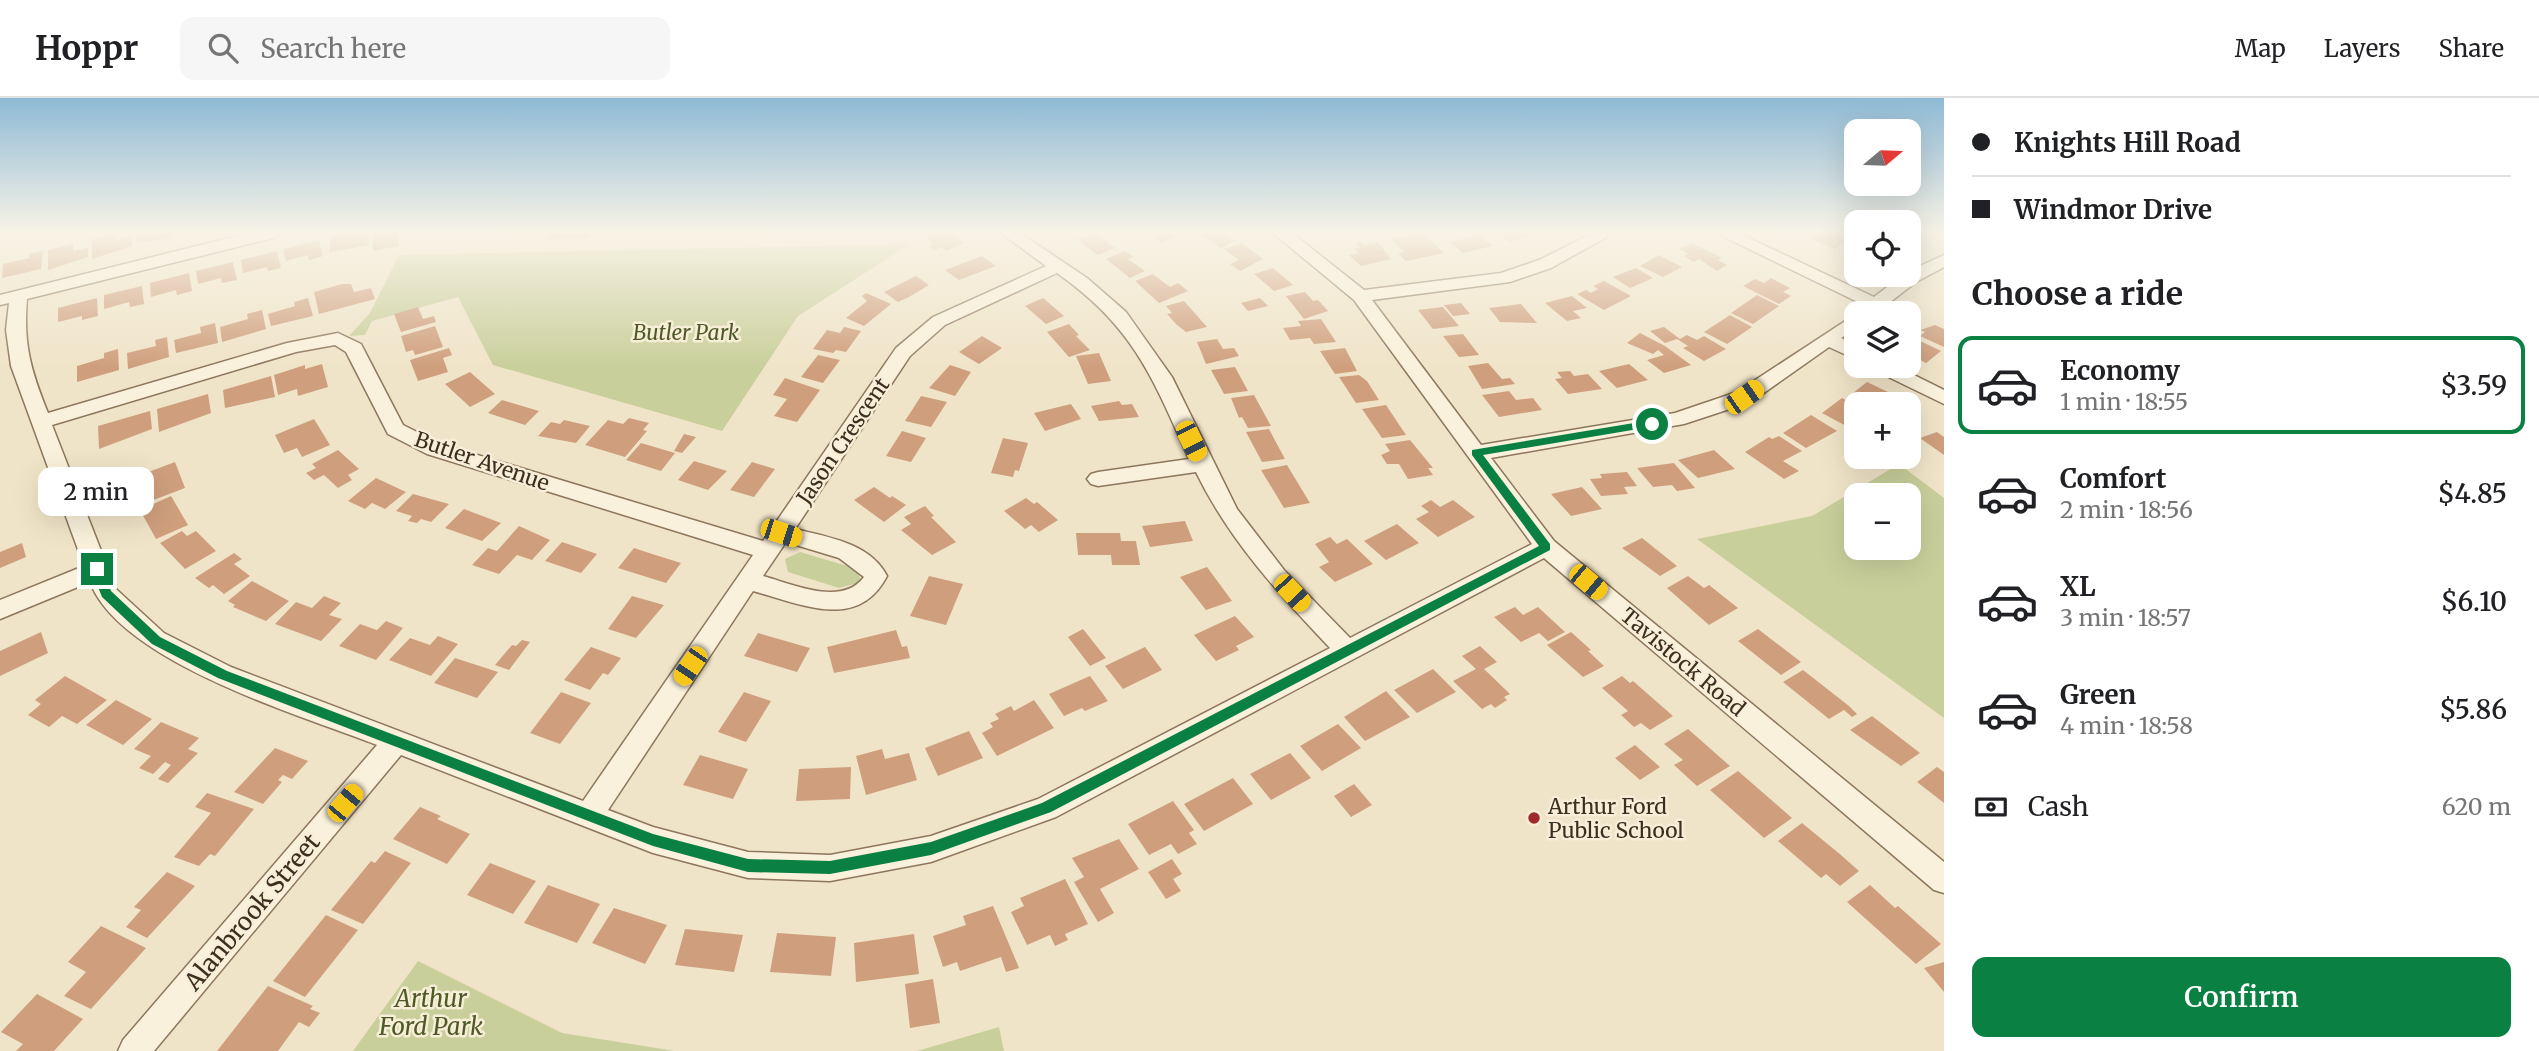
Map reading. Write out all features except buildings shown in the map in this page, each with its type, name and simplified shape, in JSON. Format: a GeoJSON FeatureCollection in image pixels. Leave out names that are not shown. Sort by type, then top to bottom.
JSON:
{"type":"FeatureCollection","features":[{"type":"Feature","properties":{"kind":"street"},"geometry":{"type":"LineString","coordinates":[[89,277],[9,297],[20,366],[106,594],[156,640],[222,674],[653,840],[748,865],[830,867],[931,849],[1046,808],[1546,547]]}},
{"type":"Feature","properties":{"kind":"street","name":"Jason Crescent"},"geometry":{"type":"LineString","coordinates":[[589,815],[903,352],[939,321],[1034,277]]}},
{"type":"Feature","properties":{"kind":"street"},"geometry":{"type":"LineString","coordinates":[[1070,277],[1120,316],[1146,349],[1202,464],[1255,554],[1347,651]]}},
{"type":"Feature","properties":{"kind":"street","name":"Tavistock Road"},"geometry":{"type":"LineString","coordinates":[[1336,277],[1360,296],[1546,547],[1944,880]]}},
{"type":"Feature","properties":{"kind":"street"},"geometry":{"type":"LineString","coordinates":[[1360,296],[1506,277]]}},
{"type":"Feature","properties":{"kind":"street"},"geometry":{"type":"LineString","coordinates":[[1810,277],[1856,301]]}},
{"type":"Feature","properties":{"kind":"street"},"geometry":{"type":"LineString","coordinates":[[1881,301],[1911,277]]}},
{"type":"Feature","properties":{"kind":"street"},"geometry":{"type":"LineString","coordinates":[[1476,453],[1677,419],[1744,397],[1844,328]]}},
{"type":"Feature","properties":{"kind":"street","name":"Butler Avenue"},"geometry":{"type":"LineString","coordinates":[[41,422],[294,346],[338,339],[354,348],[395,429],[434,449],[774,542],[863,561],[876,576],[870,589],[853,599],[832,600],[748,581]]}},
{"type":"Feature","properties":{"kind":"street"},"geometry":{"type":"LineString","coordinates":[[1828,339],[1844,347]]}},
{"type":"Feature","properties":{"kind":"street"},"geometry":{"type":"LineString","coordinates":[[1905,378],[1944,398]]}},
{"type":"Feature","properties":{"kind":"street"},"geometry":{"type":"LineString","coordinates":[[1098,479],[1202,464]]}},
{"type":"Feature","properties":{"kind":"street"},"geometry":{"type":"LineString","coordinates":[[0,610],[97,569]]}},
{"type":"Feature","properties":{"kind":"street","name":"Alanbrook Street"},"geometry":{"type":"LineString","coordinates":[[134,1051],[397,741]]}},
{"type":"Feature","properties":{"kind":"green space","name":"Butler Park"},"geometry":{"type":"Polygon","coordinates":[[[388,277],[858,277],[798,316],[722,431],[493,365],[458,297],[372,321],[365,335],[349,336],[370,313],[388,277]]]}},
{"type":"Feature","properties":{"kind":"green space"},"geometry":{"type":"Polygon","coordinates":[[[1891,469],[1906,469],[1944,498],[1944,718],[1697,539],[1812,516],[1844,497],[1844,560],[1921,560],[1921,483],[1867,483],[1891,469]]]}},
{"type":"Feature","properties":{"kind":"green space"},"geometry":{"type":"Polygon","coordinates":[[[800,552],[854,568],[861,579],[858,583],[839,588],[788,572],[785,559],[800,552]]]}},
{"type":"Feature","properties":{"kind":"green space","name":"Arthur Ford Park"},"geometry":{"type":"Polygon","coordinates":[[[418,961],[562,1033],[675,1051],[353,1051],[418,961]]]}},
{"type":"Feature","properties":{"kind":"green space"},"geometry":{"type":"Polygon","coordinates":[[[999,1027],[1004,1051],[917,1051],[999,1027]]]}},
{"type":"Feature","properties":{"kind":"place","name":"Arthur Ford Public School"},"geometry":{"type":"Point","coordinates":[1534,818]}},
{"type":"Feature","properties":{"kind":"route"},"geometry":{"type":"LineString","coordinates":[[97,569],[106,594],[156,640],[222,674],[653,840],[748,865],[830,867],[931,849],[1046,808],[1546,547],[1476,453],[1652,424]]}}]}
